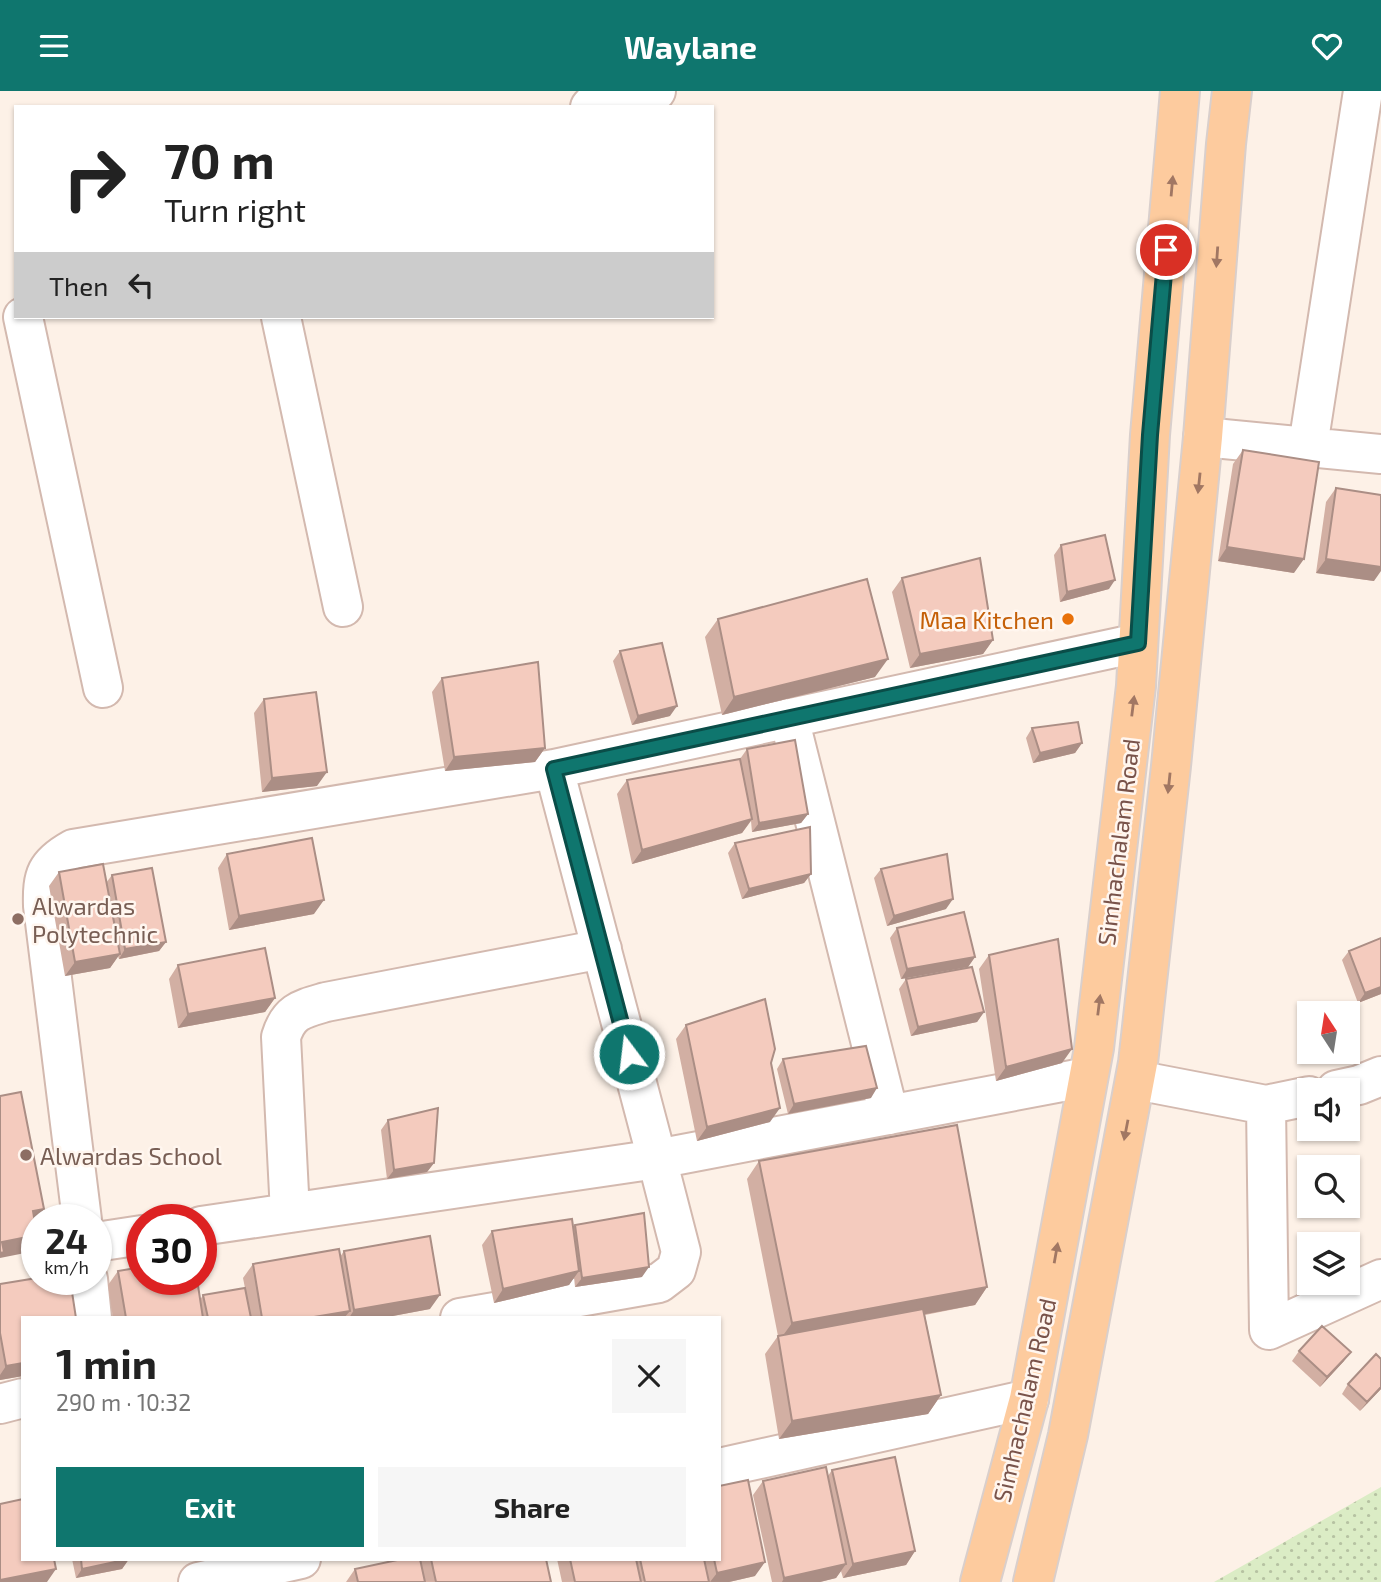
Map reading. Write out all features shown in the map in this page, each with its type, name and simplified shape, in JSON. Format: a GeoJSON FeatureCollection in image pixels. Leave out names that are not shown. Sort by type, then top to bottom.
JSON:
{"type":"FeatureCollection","features":[{"type":"Feature","properties":{"kind":"main road","name":"Simhachalam Road"},"geometry":{"type":"LineString","coordinates":[[980,1582],[1029,1399],[1091,1062],[1136,686],[1150,435],[1180,91]]}},
{"type":"Feature","properties":{"kind":"main road"},"geometry":{"type":"LineString","coordinates":[[1033,1582],[1068,1435],[1137,1071],[1171,766],[1203,437],[1232,91]]}},
{"type":"Feature","properties":{"kind":"main road"},"geometry":{"type":"LineString","coordinates":[[1150,435],[1203,437]]}},
{"type":"Feature","properties":{"kind":"main road"},"geometry":{"type":"LineString","coordinates":[[1091,1062],[1137,1071]]}},
{"type":"Feature","properties":{"kind":"street"},"geometry":{"type":"LineString","coordinates":[[592,105],[601,95],[656,91]]}},
{"type":"Feature","properties":{"kind":"street"},"geometry":{"type":"LineString","coordinates":[[1308,446],[1363,91]]}},
{"type":"Feature","properties":{"kind":"street"},"geometry":{"type":"LineString","coordinates":[[23,319],[103,688]]}},
{"type":"Feature","properties":{"kind":"street"},"geometry":{"type":"LineString","coordinates":[[281,319],[343,607]]}},
{"type":"Feature","properties":{"kind":"street"},"geometry":{"type":"LineString","coordinates":[[1203,437],[1381,454]]}},
{"type":"Feature","properties":{"kind":"street"},"geometry":{"type":"LineString","coordinates":[[80,1204],[43,906],[46,873],[56,859],[73,849],[554,769],[1138,643]]}},
{"type":"Feature","properties":{"kind":"street"},"geometry":{"type":"LineString","coordinates":[[789,718],[889,1115]]}},
{"type":"Feature","properties":{"kind":"street"},"geometry":{"type":"LineString","coordinates":[[471,1316],[659,1283],[676,1270],[681,1252],[554,769]]}},
{"type":"Feature","properties":{"kind":"street"},"geometry":{"type":"LineString","coordinates":[[290,1213],[281,1037],[286,1022],[299,1010],[326,1002],[602,949]]}},
{"type":"Feature","properties":{"kind":"street"},"geometry":{"type":"LineString","coordinates":[[217,1224],[657,1160],[889,1115],[1091,1062]]}},
{"type":"Feature","properties":{"kind":"street"},"geometry":{"type":"LineString","coordinates":[[1137,1071],[1266,1105],[1297,1099]]}},
{"type":"Feature","properties":{"kind":"street"},"geometry":{"type":"LineString","coordinates":[[1360,1085],[1381,1076]]}},
{"type":"Feature","properties":{"kind":"street"},"geometry":{"type":"LineString","coordinates":[[1266,1105],[1269,1330],[1381,1279]]}},
{"type":"Feature","properties":{"kind":"street"},"geometry":{"type":"LineString","coordinates":[[90,1295],[92,1316]]}},
{"type":"Feature","properties":{"kind":"street"},"geometry":{"type":"LineString","coordinates":[[0,1403],[21,1398]]}},
{"type":"Feature","properties":{"kind":"street"},"geometry":{"type":"LineString","coordinates":[[721,1468],[1029,1399]]}},
{"type":"Feature","properties":{"kind":"street"},"geometry":{"type":"LineString","coordinates":[[198,1582],[292,1561]]}},
{"type":"Feature","properties":{"kind":"green space"},"geometry":{"type":"Polygon","coordinates":[[[1381,1487],[1381,1582],[1214,1582],[1381,1487]]]}},
{"type":"Feature","properties":{"kind":"building"},"geometry":{"type":"Polygon","coordinates":[[[1243,450],[1319,462],[1304,559],[1227,547],[1243,450]]]}},
{"type":"Feature","properties":{"kind":"building"},"geometry":{"type":"Polygon","coordinates":[[[1336,488],[1381,495],[1381,567],[1326,559],[1336,488]]]}},
{"type":"Feature","properties":{"kind":"building"},"geometry":{"type":"Polygon","coordinates":[[[1105,535],[1115,580],[1067,592],[1061,545],[1105,535]]]}},
{"type":"Feature","properties":{"kind":"building"},"geometry":{"type":"Polygon","coordinates":[[[980,558],[993,640],[920,654],[902,578],[980,558]]]}},
{"type":"Feature","properties":{"kind":"building"},"geometry":{"type":"Polygon","coordinates":[[[867,579],[888,659],[734,697],[718,619],[867,579]]]}},
{"type":"Feature","properties":{"kind":"building"},"geometry":{"type":"Polygon","coordinates":[[[662,643],[677,706],[638,716],[620,651],[662,643]]]}},
{"type":"Feature","properties":{"kind":"building"},"geometry":{"type":"Polygon","coordinates":[[[538,662],[545,748],[454,757],[442,678],[538,662]]]}},
{"type":"Feature","properties":{"kind":"building"},"geometry":{"type":"Polygon","coordinates":[[[316,692],[327,772],[272,778],[264,699],[316,692]]]}},
{"type":"Feature","properties":{"kind":"building"},"geometry":{"type":"Polygon","coordinates":[[[1078,722],[1082,743],[1040,753],[1032,728],[1078,722]]]}},
{"type":"Feature","properties":{"kind":"building"},"geometry":{"type":"Polygon","coordinates":[[[795,740],[808,814],[759,823],[747,749],[795,740]]]}},
{"type":"Feature","properties":{"kind":"building"},"geometry":{"type":"Polygon","coordinates":[[[740,759],[752,819],[642,850],[627,780],[740,759]]]}},
{"type":"Feature","properties":{"kind":"building"},"geometry":{"type":"Polygon","coordinates":[[[810,827],[811,874],[749,889],[735,843],[810,827]]]}},
{"type":"Feature","properties":{"kind":"building"},"geometry":{"type":"Polygon","coordinates":[[[312,838],[324,900],[239,916],[227,854],[312,838]]]}},
{"type":"Feature","properties":{"kind":"building"},"geometry":{"type":"Polygon","coordinates":[[[947,854],[953,899],[894,916],[881,869],[947,854]]]}},
{"type":"Feature","properties":{"kind":"building"},"geometry":{"type":"Polygon","coordinates":[[[103,864],[120,954],[75,962],[59,872],[103,864]]]}},
{"type":"Feature","properties":{"kind":"building"},"geometry":{"type":"Polygon","coordinates":[[[152,868],[166,942],[125,949],[112,875],[152,868]]]}},
{"type":"Feature","properties":{"kind":"building"},"geometry":{"type":"Polygon","coordinates":[[[964,912],[975,957],[907,969],[897,928],[964,912]]]}},
{"type":"Feature","properties":{"kind":"building"},"geometry":{"type":"Polygon","coordinates":[[[1381,938],[1381,987],[1365,993],[1349,951],[1381,938]]]}},
{"type":"Feature","properties":{"kind":"building"},"geometry":{"type":"Polygon","coordinates":[[[1058,939],[1072,1049],[1006,1067],[989,955],[1058,939]]]}},
{"type":"Feature","properties":{"kind":"building"},"geometry":{"type":"Polygon","coordinates":[[[265,948],[275,998],[188,1014],[178,965],[265,948]]]}},
{"type":"Feature","properties":{"kind":"building"},"geometry":{"type":"Polygon","coordinates":[[[972,967],[984,1012],[918,1027],[906,979],[972,967]]]}},
{"type":"Feature","properties":{"kind":"building"},"geometry":{"type":"Polygon","coordinates":[[[765,999],[775,1049],[771,1063],[780,1108],[707,1127],[686,1025],[765,999]]]}},
{"type":"Feature","properties":{"kind":"building"},"geometry":{"type":"Polygon","coordinates":[[[866,1046],[877,1088],[794,1104],[783,1059],[866,1046]]]}},
{"type":"Feature","properties":{"kind":"building"},"geometry":{"type":"Polygon","coordinates":[[[21,1092],[43,1204],[21,1204],[21,1238],[2,1242],[4,1252],[0,1253],[0,1096],[21,1092]]]}},
{"type":"Feature","properties":{"kind":"building"},"geometry":{"type":"Polygon","coordinates":[[[438,1108],[434,1163],[394,1170],[388,1120],[438,1108]]]}},
{"type":"Feature","properties":{"kind":"building"},"geometry":{"type":"Polygon","coordinates":[[[957,1125],[987,1287],[792,1323],[759,1161],[957,1125]]]}},
{"type":"Feature","properties":{"kind":"building"},"geometry":{"type":"Polygon","coordinates":[[[644,1213],[649,1267],[582,1278],[575,1225],[644,1213]]]}},
{"type":"Feature","properties":{"kind":"building"},"geometry":{"type":"Polygon","coordinates":[[[572,1219],[579,1271],[503,1289],[492,1231],[572,1219]]]}},
{"type":"Feature","properties":{"kind":"building"},"geometry":{"type":"Polygon","coordinates":[[[430,1236],[440,1295],[354,1310],[344,1251],[430,1236]]]}},
{"type":"Feature","properties":{"kind":"building"},"geometry":{"type":"Polygon","coordinates":[[[339,1249],[350,1311],[320,1316],[262,1316],[253,1264],[339,1249]]]}},
{"type":"Feature","properties":{"kind":"building"},"geometry":{"type":"Polygon","coordinates":[[[126,1270],[126,1295],[199,1295],[203,1316],[126,1316],[118,1271],[126,1270]]]}},
{"type":"Feature","properties":{"kind":"building"},"geometry":{"type":"Polygon","coordinates":[[[21,1281],[21,1295],[72,1295],[76,1316],[21,1316],[21,1363],[6,1366],[0,1333],[0,1284],[21,1281]]]}},
{"type":"Feature","properties":{"kind":"building"},"geometry":{"type":"Polygon","coordinates":[[[245,1288],[251,1316],[208,1316],[203,1295],[217,1295],[217,1293],[245,1288]]]}},
{"type":"Feature","properties":{"kind":"building"},"geometry":{"type":"Polygon","coordinates":[[[923,1309],[941,1395],[792,1421],[778,1336],[923,1309]]]}},
{"type":"Feature","properties":{"kind":"building"},"geometry":{"type":"Polygon","coordinates":[[[1322,1326],[1351,1352],[1327,1377],[1299,1351],[1322,1326]]]}},
{"type":"Feature","properties":{"kind":"building"},"geometry":{"type":"Polygon","coordinates":[[[1376,1354],[1381,1359],[1381,1387],[1367,1402],[1348,1384],[1376,1354]]]}},
{"type":"Feature","properties":{"kind":"building"},"geometry":{"type":"Polygon","coordinates":[[[895,1457],[915,1551],[853,1564],[832,1470],[895,1457]]]}},
{"type":"Feature","properties":{"kind":"building"},"geometry":{"type":"Polygon","coordinates":[[[826,1467],[846,1564],[784,1578],[763,1481],[826,1467]]]}},
{"type":"Feature","properties":{"kind":"building"},"geometry":{"type":"Polygon","coordinates":[[[748,1480],[765,1562],[717,1573],[714,1561],[721,1561],[721,1486],[748,1480]]]}},
{"type":"Feature","properties":{"kind":"building"},"geometry":{"type":"Polygon","coordinates":[[[21,1499],[21,1561],[54,1561],[56,1569],[0,1580],[0,1504],[21,1499]]]}},
{"type":"Feature","properties":{"kind":"building"},"geometry":{"type":"Polygon","coordinates":[[[81,1561],[120,1561],[82,1569],[81,1561]]]}},
{"type":"Feature","properties":{"kind":"building"},"geometry":{"type":"Polygon","coordinates":[[[393,1561],[420,1561],[425,1582],[358,1582],[355,1569],[393,1561]]]}},
{"type":"Feature","properties":{"kind":"building"},"geometry":{"type":"Polygon","coordinates":[[[431,1561],[546,1561],[551,1582],[436,1582],[431,1561]]]}},
{"type":"Feature","properties":{"kind":"building"},"geometry":{"type":"Polygon","coordinates":[[[570,1561],[636,1561],[641,1582],[575,1582],[570,1561]]]}},
{"type":"Feature","properties":{"kind":"building"},"geometry":{"type":"Polygon","coordinates":[[[640,1561],[704,1561],[709,1582],[645,1582],[640,1561]]]}},
{"type":"Feature","properties":{"kind":"place","name":"Maa Kitchen"},"geometry":{"type":"Point","coordinates":[1068,619]}},
{"type":"Feature","properties":{"kind":"place","name":"Alwardas Polytechnic"},"geometry":{"type":"Point","coordinates":[18,919]}},
{"type":"Feature","properties":{"kind":"place","name":"Alwardas School"},"geometry":{"type":"Point","coordinates":[26,1155]}},
{"type":"Feature","properties":{"kind":"route"},"geometry":{"type":"LineString","coordinates":[[629,1054],[554,769],[1138,643],[1150,435],[1166,250]]}}]}
